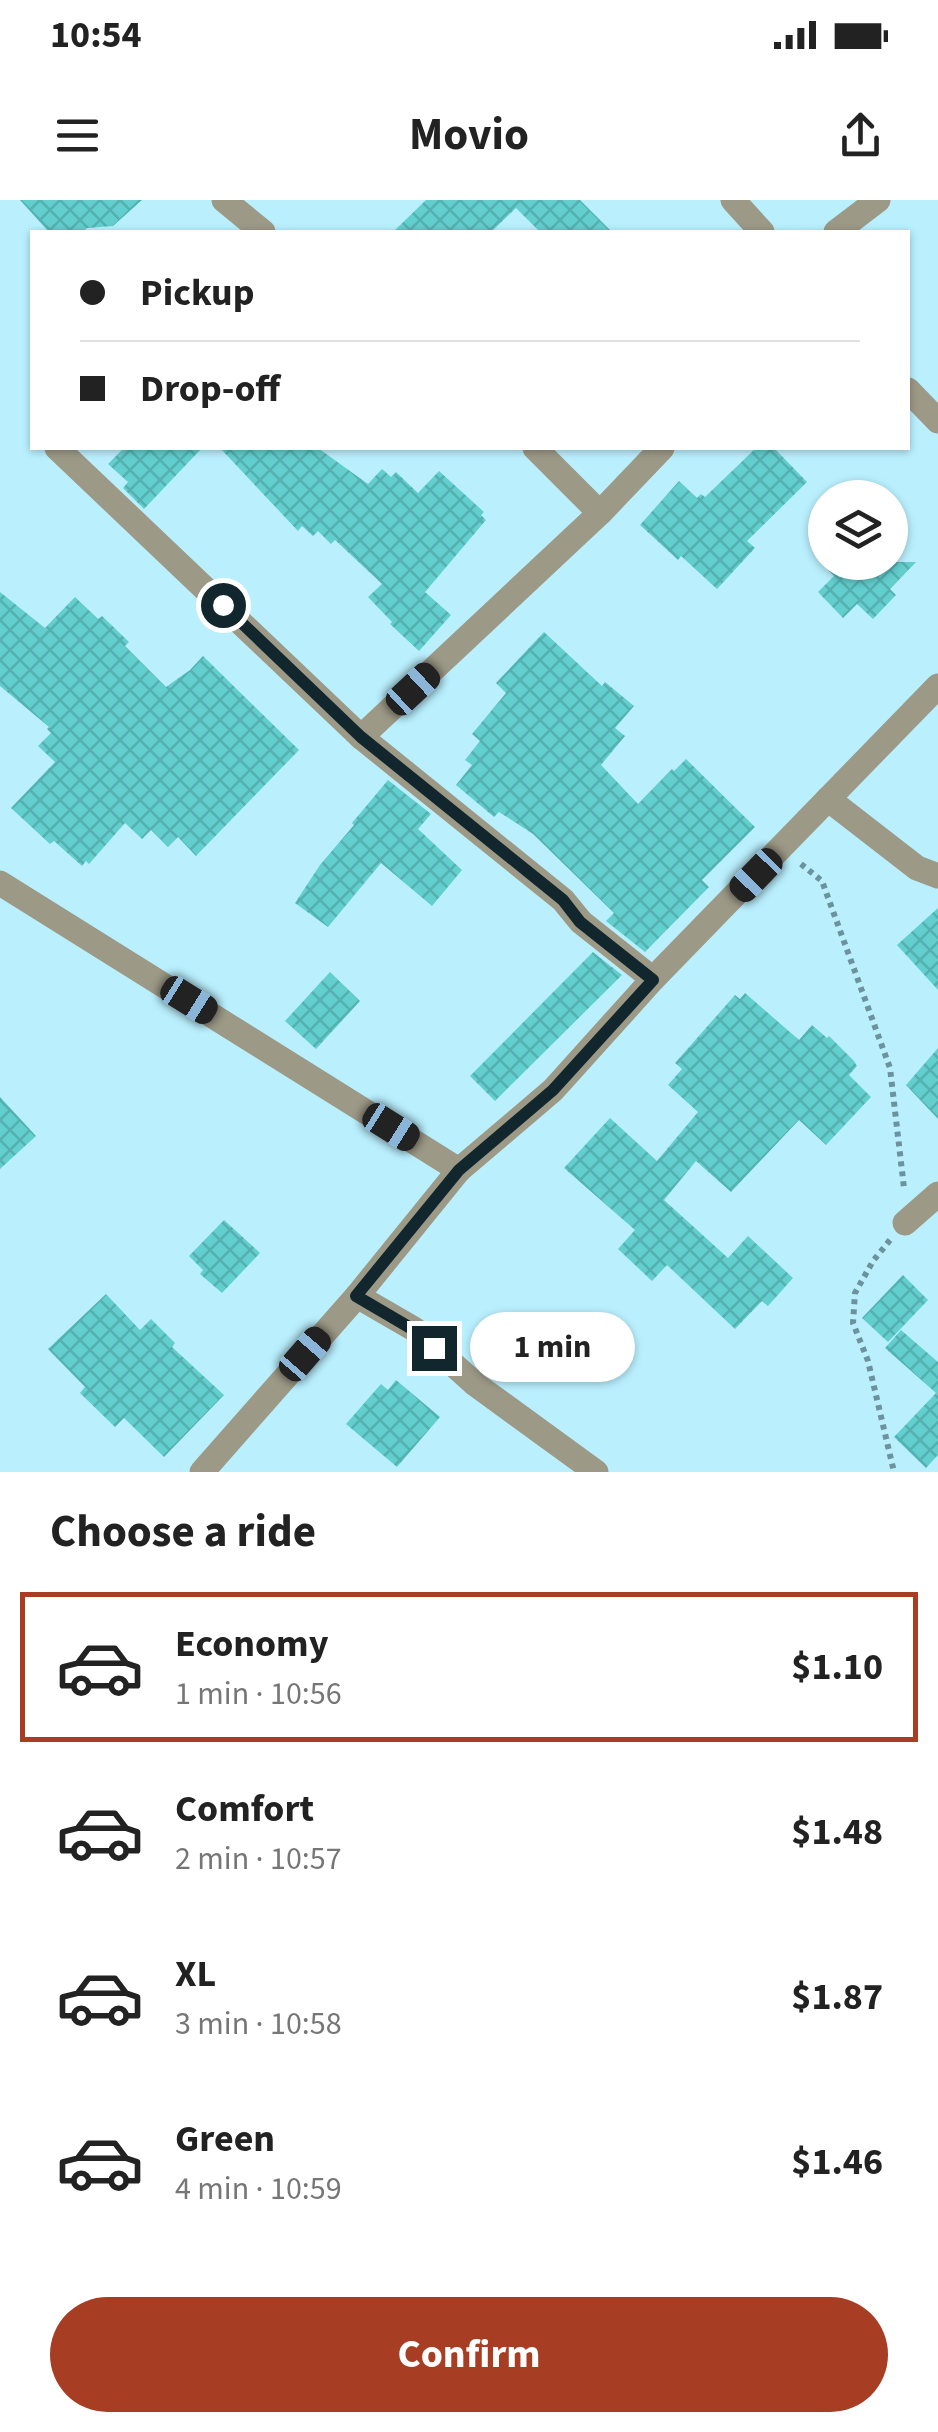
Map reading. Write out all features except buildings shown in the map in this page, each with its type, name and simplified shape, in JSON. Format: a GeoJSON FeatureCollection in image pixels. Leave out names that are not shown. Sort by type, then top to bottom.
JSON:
{"type":"FeatureCollection","features":[{"type":"Feature","properties":{"kind":"street"},"geometry":{"type":"LineString","coordinates":[[224,200],[262,230]]}},
{"type":"Feature","properties":{"kind":"street"},"geometry":{"type":"LineString","coordinates":[[733,200],[760,230]]}},
{"type":"Feature","properties":{"kind":"street"},"geometry":{"type":"LineString","coordinates":[[839,230],[878,200]]}},
{"type":"Feature","properties":{"kind":"street"},"geometry":{"type":"LineString","coordinates":[[910,392],[938,421]]}},
{"type":"Feature","properties":{"kind":"street"},"geometry":{"type":"LineString","coordinates":[[59,450],[361,737],[563,900],[580,922],[653,980]]}},
{"type":"Feature","properties":{"kind":"street"},"geometry":{"type":"LineString","coordinates":[[538,450],[600,513]]}},
{"type":"Feature","properties":{"kind":"street"},"geometry":{"type":"LineString","coordinates":[[361,737],[600,513],[660,450]]}},
{"type":"Feature","properties":{"kind":"street"},"geometry":{"type":"LineString","coordinates":[[202,1472],[459,1170],[553,1090],[653,980],[938,686]]}},
{"type":"Feature","properties":{"kind":"street"},"geometry":{"type":"LineString","coordinates":[[828,798],[917,868],[938,876]]}},
{"type":"Feature","properties":{"kind":"street"},"geometry":{"type":"LineString","coordinates":[[0,883],[459,1170]]}},
{"type":"Feature","properties":{"kind":"street"},"geometry":{"type":"LineString","coordinates":[[904,1223],[938,1194]]}},
{"type":"Feature","properties":{"kind":"street"},"geometry":{"type":"LineString","coordinates":[[363,1287],[476,1384],[596,1472]]}},
{"type":"Feature","properties":{"kind":"path"},"geometry":{"type":"LineString","coordinates":[[782,848],[822,881],[890,1068],[904,1223],[873,1261],[855,1293],[852,1323],[868,1361],[894,1472]]}},
{"type":"Feature","properties":{"kind":"route"},"geometry":{"type":"LineString","coordinates":[[223,605],[361,737],[563,900],[580,922],[653,980],[553,1090],[459,1170],[356,1296],[414,1330],[434,1348]]}}]}
